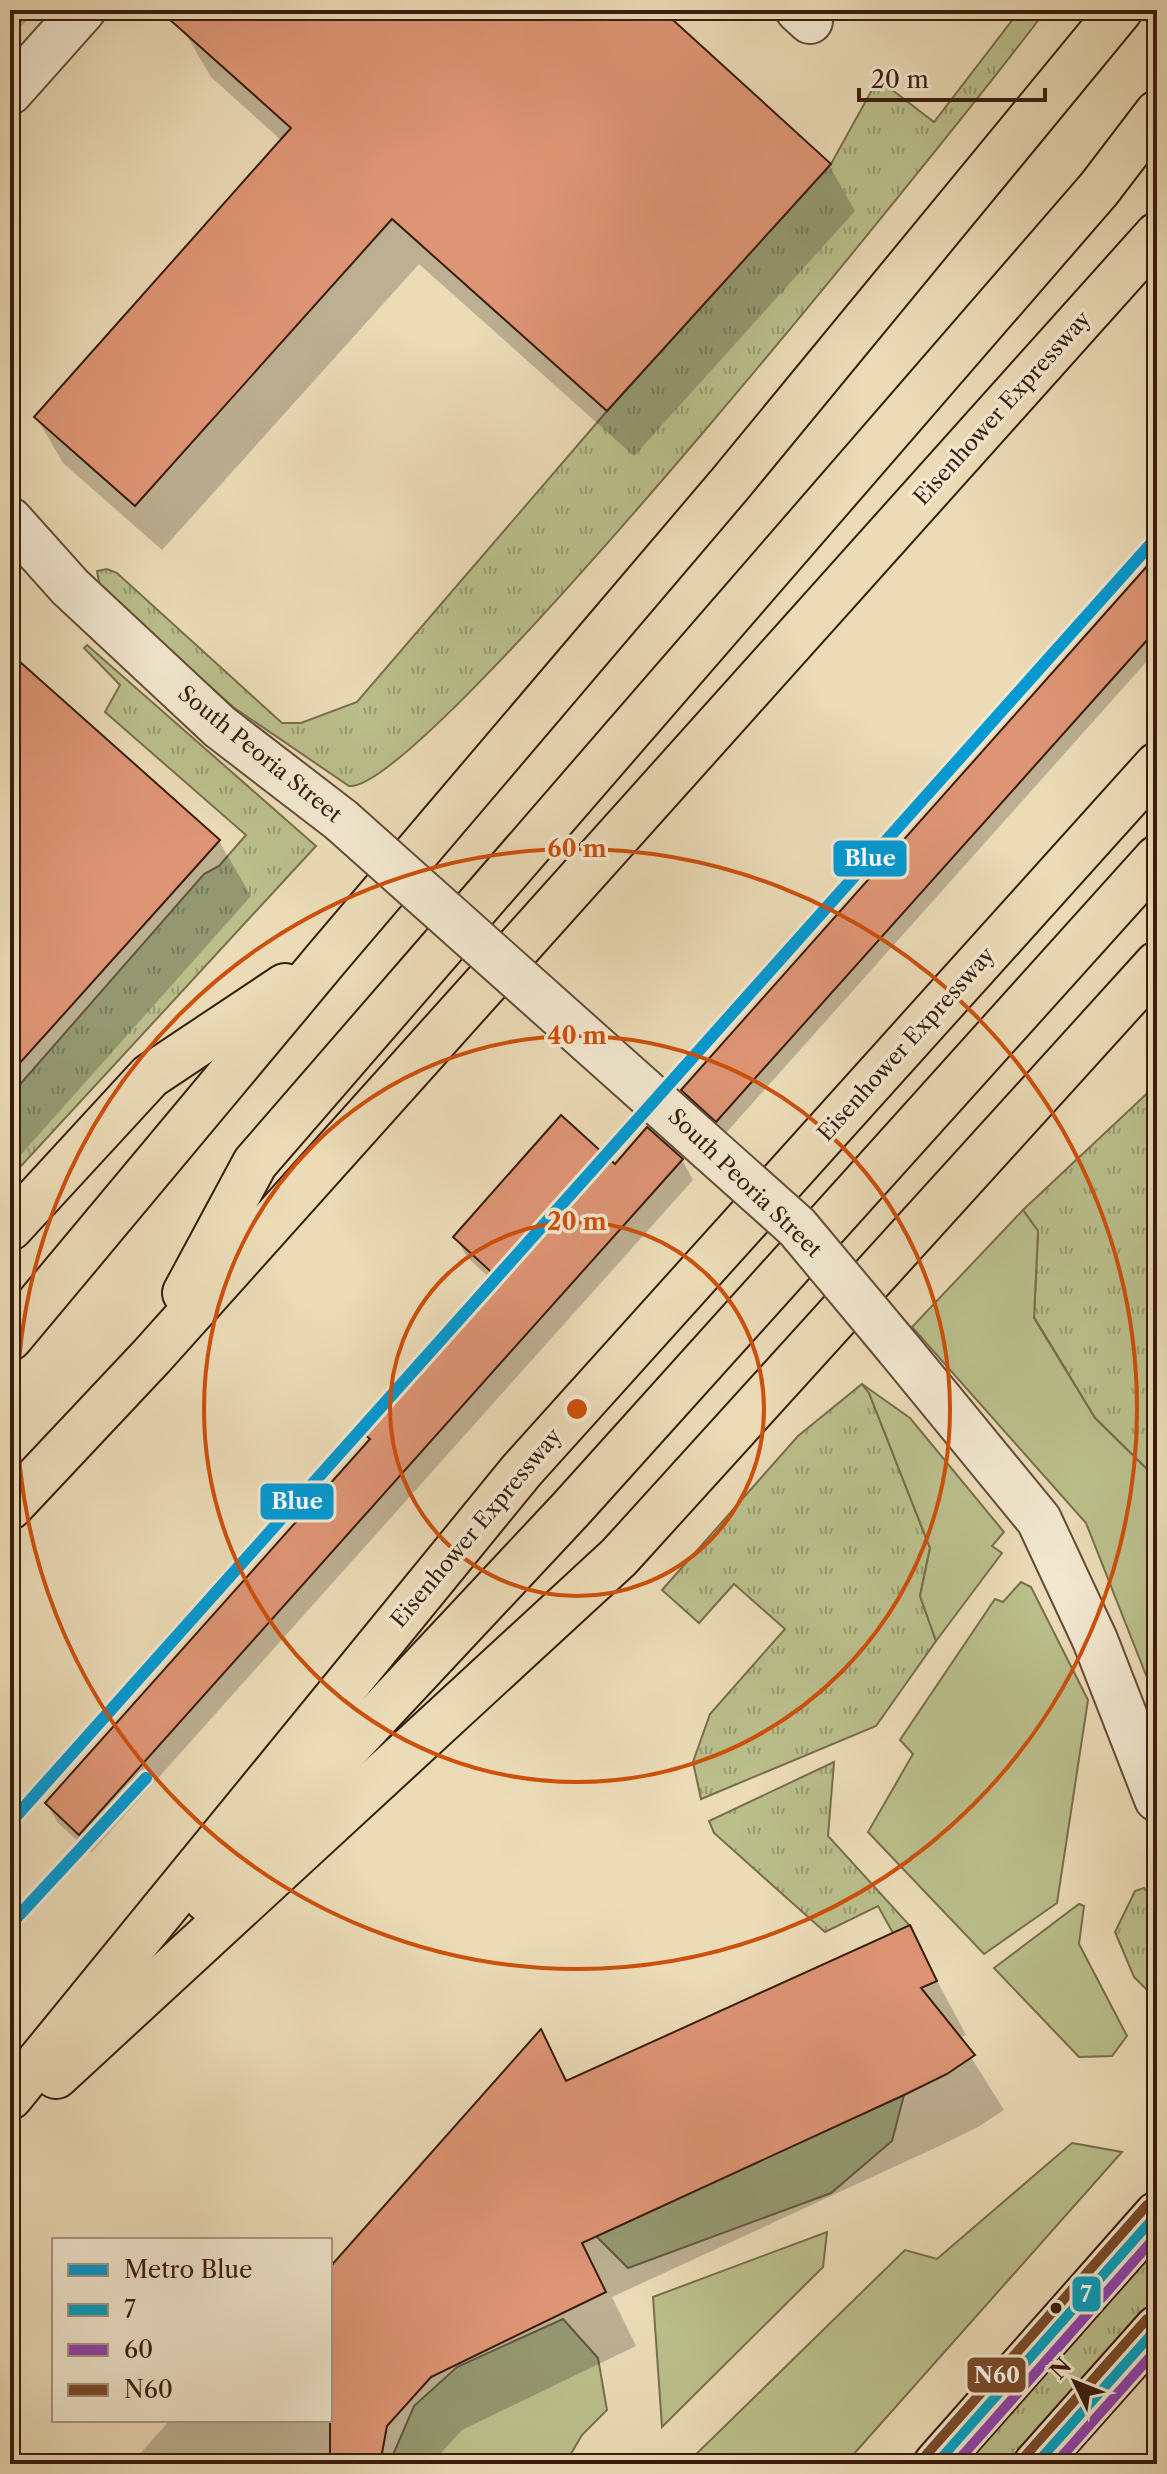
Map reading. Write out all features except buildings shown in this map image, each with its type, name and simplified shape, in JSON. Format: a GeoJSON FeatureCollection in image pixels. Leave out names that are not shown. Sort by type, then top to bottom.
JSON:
{"type":"FeatureCollection","features":[{"type":"Feature","properties":{"kind":"main road"},"geometry":{"type":"LineString","coordinates":[[10,1338],[327,958],[720,497],[1120,10]]}},
{"type":"Feature","properties":{"kind":"main road"},"geometry":{"type":"LineString","coordinates":[[152,1356],[255,1163],[1099,189],[1157,113]]}},
{"type":"Feature","properties":{"kind":"main road","name":"Eisenhower Expressway"},"geometry":{"type":"LineString","coordinates":[[10,1507],[152,1356],[1157,235]]}},
{"type":"Feature","properties":{"kind":"main road","name":"Eisenhower Expressway"},"geometry":{"type":"LineString","coordinates":[[10,2097],[522,1470],[1157,765]]}},
{"type":"Feature","properties":{"kind":"main road"},"geometry":{"type":"LineString","coordinates":[[10,2108],[571,1509],[1157,858]]}},
{"type":"Feature","properties":{"kind":"main road"},"geometry":{"type":"LineString","coordinates":[[10,1228],[150,1076],[327,958]]}},
{"type":"Feature","properties":{"kind":"main road"},"geometry":{"type":"LineString","coordinates":[[10,2119],[619,1557],[1157,964]]}},
{"type":"Feature","properties":{"kind":"main road"},"geometry":{"type":"LineString","coordinates":[[936,2464],[1157,2214]]}},
{"type":"Feature","properties":{"kind":"main road"},"geometry":{"type":"LineString","coordinates":[[1036,2464],[1157,2328]]}},
{"type":"Feature","properties":{"kind":"street"},"geometry":{"type":"LineString","coordinates":[[10,92],[83,10]]}},
{"type":"Feature","properties":{"kind":"street","name":"South Peoria Street"},"geometry":{"type":"LineString","coordinates":[[21,530],[70,587],[220,727],[341,820],[797,1227],[1039,1520],[1095,1640],[1157,1799]]}},
{"type":"Feature","properties":{"kind":"green space"},"geometry":{"type":"Polygon","coordinates":[[[1020,10],[1046,10],[813,301],[584,570],[480,682],[398,759],[349,786],[233,707],[100,587],[97,571],[107,569],[117,573],[282,723],[301,723],[357,702],[607,411],[831,164],[878,79],[934,122],[1020,10]]]}},
{"type":"Feature","properties":{"kind":"green space"},"geometry":{"type":"Polygon","coordinates":[[[87,645],[316,846],[10,1178],[10,1084],[16,1089],[204,874],[219,866],[246,835],[105,712],[120,685],[84,648],[87,645]]]}},
{"type":"Feature","properties":{"kind":"green space"},"geometry":{"type":"Polygon","coordinates":[[[1157,1084],[1157,1479],[1095,1418],[1034,1317],[1038,1231],[1023,1210],[1157,1084]]]}},
{"type":"Feature","properties":{"kind":"green space"},"geometry":{"type":"Polygon","coordinates":[[[1023,1210],[1038,1231],[1034,1318],[1095,1418],[1157,1479],[1157,1703],[1086,1523],[912,1327],[1023,1210]]]}},
{"type":"Feature","properties":{"kind":"green space"},"geometry":{"type":"Polygon","coordinates":[[[862,1384],[869,1393],[930,1548],[920,1596],[936,1641],[876,1726],[701,1799],[693,1762],[710,1714],[785,1629],[734,1584],[699,1623],[662,1590],[798,1436],[862,1384]]]}},
{"type":"Feature","properties":{"kind":"green space"},"geometry":{"type":"Polygon","coordinates":[[[862,1384],[910,1418],[1004,1532],[992,1546],[1002,1553],[936,1641],[920,1596],[930,1548],[869,1393],[862,1384]]]}},
{"type":"Feature","properties":{"kind":"green space"},"geometry":{"type":"Polygon","coordinates":[[[1021,1582],[1031,1587],[1088,1700],[1057,1903],[984,1954],[868,1832],[913,1754],[900,1740],[995,1599],[1003,1602],[1021,1582]]]}},
{"type":"Feature","properties":{"kind":"green space"},"geometry":{"type":"Polygon","coordinates":[[[834,1762],[828,1836],[911,1927],[893,1933],[878,1906],[825,1932],[714,1833],[709,1821],[834,1762]]]}},
{"type":"Feature","properties":{"kind":"green space"},"geometry":{"type":"Polygon","coordinates":[[[1144,1888],[1157,1905],[1157,2000],[1134,1977],[1115,1932],[1135,1891],[1144,1888]]]}},
{"type":"Feature","properties":{"kind":"green space"},"geometry":{"type":"Polygon","coordinates":[[[1079,1904],[1084,1906],[1079,1944],[1127,2036],[1112,2056],[1079,2057],[994,1968],[1079,1904]]]}},
{"type":"Feature","properties":{"kind":"green space"},"geometry":{"type":"Polygon","coordinates":[[[904,2095],[892,2141],[831,2193],[628,2268],[596,2236],[904,2095]]]}},
{"type":"Feature","properties":{"kind":"green space"},"geometry":{"type":"Polygon","coordinates":[[[1072,2143],[1122,2152],[845,2464],[686,2464],[905,2250],[937,2259],[1072,2143]]]}},
{"type":"Feature","properties":{"kind":"green space"},"geometry":{"type":"Polygon","coordinates":[[[827,2232],[823,2267],[662,2427],[653,2297],[827,2232]]]}},
{"type":"Feature","properties":{"kind":"green space"},"geometry":{"type":"Polygon","coordinates":[[[1157,2248],[1157,2301],[1012,2464],[964,2464],[1157,2248]]]}},
{"type":"Feature","properties":{"kind":"green space"},"geometry":{"type":"Polygon","coordinates":[[[563,2319],[598,2358],[607,2410],[582,2435],[565,2464],[389,2464],[414,2406],[457,2367],[563,2319]]]}},
{"type":"Feature","properties":{"kind":"metro line","name":"Blue"},"geometry":{"type":"LineString","coordinates":[[10,1823],[1157,537]]}},
{"type":"Feature","properties":{"kind":"metro line","name":"Blue"},"geometry":{"type":"LineString","coordinates":[[10,1925],[146,1778]]}},
{"type":"Feature","properties":{"kind":"transit line","name":"N60"},"geometry":{"type":"LineString","coordinates":[[926,2455],[1147,2205]]}},
{"type":"Feature","properties":{"kind":"transit line","name":"7"},"geometry":{"type":"LineString","coordinates":[[936,2464],[1157,2214]]}},
{"type":"Feature","properties":{"kind":"transit line","name":"60"},"geometry":{"type":"LineString","coordinates":[[955,2464],[1157,2235]]}},
{"type":"Feature","properties":{"kind":"transit line","name":"N60"},"geometry":{"type":"LineString","coordinates":[[1026,2455],[1147,2319]]}},
{"type":"Feature","properties":{"kind":"transit line","name":"7"},"geometry":{"type":"LineString","coordinates":[[1036,2464],[1157,2328]]}},
{"type":"Feature","properties":{"kind":"transit line","name":"60"},"geometry":{"type":"LineString","coordinates":[[1055,2464],[1157,2349]]}}]}
